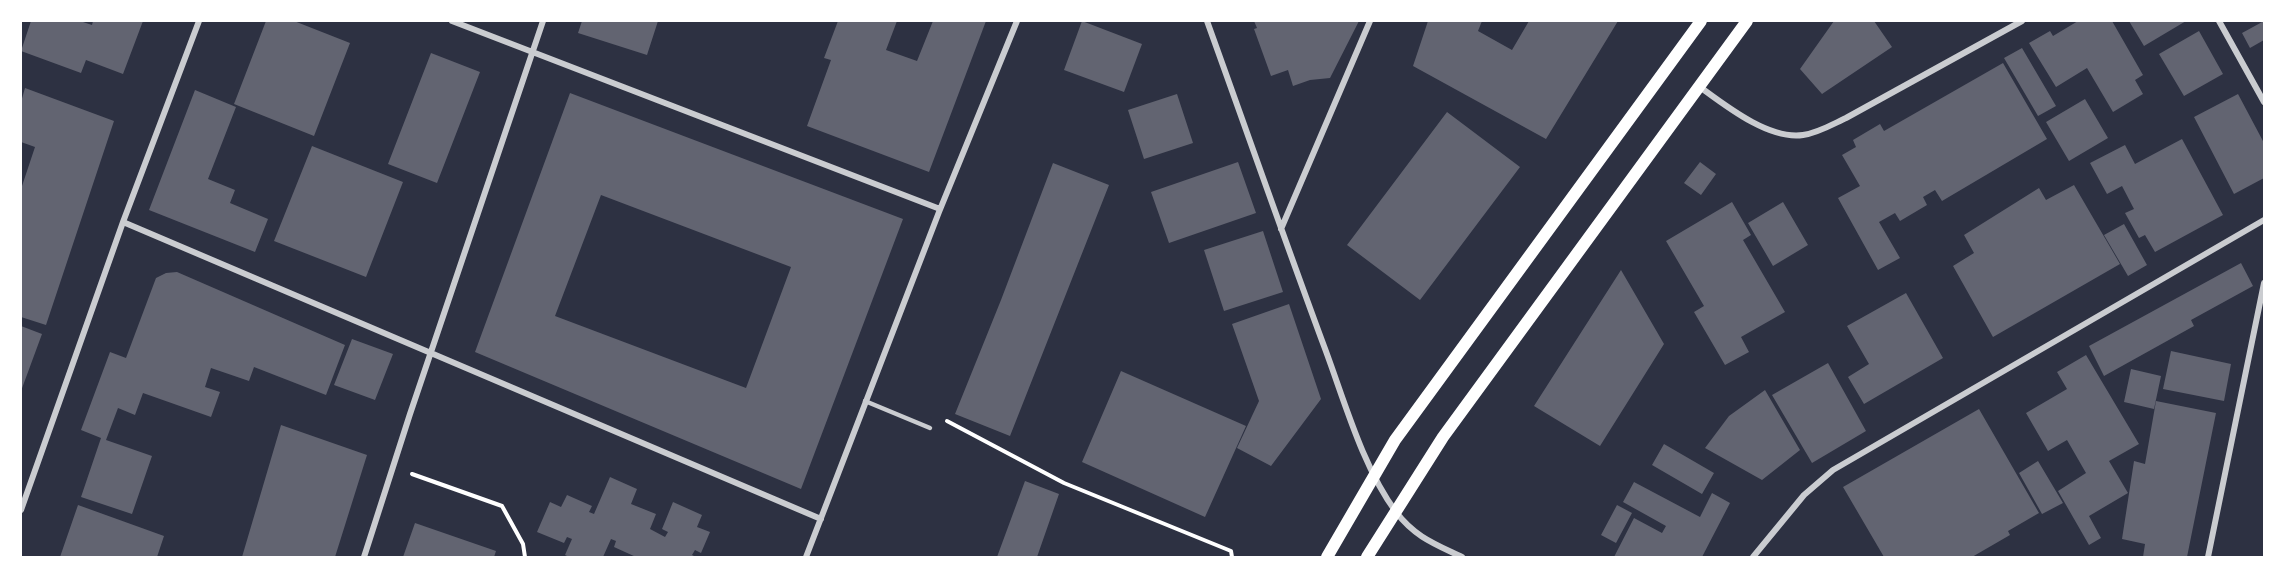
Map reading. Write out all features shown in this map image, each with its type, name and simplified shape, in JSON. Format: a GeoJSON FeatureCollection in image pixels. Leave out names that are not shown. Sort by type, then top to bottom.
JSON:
{"type":"FeatureCollection","features":[{"type":"Feature","properties":{"kind":"main road"},"geometry":{"type":"LineString","coordinates":[[1327,557],[1407,423],[1701,21]]}},
{"type":"Feature","properties":{"kind":"main road"},"geometry":{"type":"LineString","coordinates":[[1367,557],[1443,437],[1747,21]]}},
{"type":"Feature","properties":{"kind":"street"},"geometry":{"type":"LineString","coordinates":[[21,510],[123,222],[200,21]]}},
{"type":"Feature","properties":{"kind":"street"},"geometry":{"type":"LineString","coordinates":[[452,21],[940,209]]}},
{"type":"Feature","properties":{"kind":"street"},"geometry":{"type":"LineString","coordinates":[[364,557],[543,21]]}},
{"type":"Feature","properties":{"kind":"street"},"geometry":{"type":"LineString","coordinates":[[806,557],[940,209],[1017,21]]}},
{"type":"Feature","properties":{"kind":"street"},"geometry":{"type":"LineString","coordinates":[[1207,21],[1354,428],[1374,475],[1396,511],[1421,538],[1462,557]]}},
{"type":"Feature","properties":{"kind":"street"},"geometry":{"type":"LineString","coordinates":[[1281,229],[1370,21]]}},
{"type":"Feature","properties":{"kind":"street"},"geometry":{"type":"LineString","coordinates":[[1700,87],[1744,117],[1775,131],[1802,135],[1817,132],[2022,21]]}},
{"type":"Feature","properties":{"kind":"street"},"geometry":{"type":"LineString","coordinates":[[2219,21],[2264,102]]}},
{"type":"Feature","properties":{"kind":"street"},"geometry":{"type":"LineString","coordinates":[[1753,557],[1804,495],[1833,470],[2264,220]]}},
{"type":"Feature","properties":{"kind":"street"},"geometry":{"type":"LineString","coordinates":[[123,222],[821,519]]}},
{"type":"Feature","properties":{"kind":"street"},"geometry":{"type":"LineString","coordinates":[[2208,557],[2264,283]]}},
{"type":"Feature","properties":{"kind":"lane"},"geometry":{"type":"LineString","coordinates":[[865,401],[930,428]]}},
{"type":"Feature","properties":{"kind":"path"},"geometry":{"type":"LineString","coordinates":[[977,437],[1064,483],[1231,551],[1232,557]]}},
{"type":"Feature","properties":{"kind":"path"},"geometry":{"type":"LineString","coordinates":[[408,473],[502,506],[523,544],[525,557]]}},
{"type":"Feature","properties":{"kind":"building"},"geometry":{"type":"Polygon","coordinates":[[[31,21],[80,21],[92,25],[93,21],[143,21],[123,74],[86,60],[81,73],[21,51],[31,21]]]}},
{"type":"Feature","properties":{"kind":"building"},"geometry":{"type":"Polygon","coordinates":[[[266,21],[294,21],[350,43],[314,136],[234,104],[266,21]]]}},
{"type":"Feature","properties":{"kind":"building"},"geometry":{"type":"Polygon","coordinates":[[[582,21],[658,21],[647,55],[578,33],[582,21]]]}},
{"type":"Feature","properties":{"kind":"building"},"geometry":{"type":"Polygon","coordinates":[[[838,21],[897,21],[886,50],[917,61],[933,21],[986,21],[929,172],[807,126],[831,60],[824,58],[838,21]]]}},
{"type":"Feature","properties":{"kind":"building"},"geometry":{"type":"Polygon","coordinates":[[[1082,21],[1142,44],[1124,92],[1064,70],[1082,21]]]}},
{"type":"Feature","properties":{"kind":"building"},"geometry":{"type":"Polygon","coordinates":[[[1254,21],[1359,21],[1330,78],[1310,80],[1293,86],[1288,70],[1271,76],[1254,29],[1257,28],[1254,21]]]}},
{"type":"Feature","properties":{"kind":"building"},"geometry":{"type":"Polygon","coordinates":[[[1428,21],[1482,21],[1478,31],[1512,50],[1529,21],[1618,21],[1546,139],[1413,66],[1428,21]]]}},
{"type":"Feature","properties":{"kind":"building"},"geometry":{"type":"Polygon","coordinates":[[[1834,21],[1874,21],[1892,47],[1822,94],[1800,69],[1834,21]]]}},
{"type":"Feature","properties":{"kind":"building"},"geometry":{"type":"Polygon","coordinates":[[[2078,21],[2112,21],[2143,75],[2135,80],[2143,94],[2113,112],[2087,68],[2056,87],[2029,43],[2050,31],[2053,36],[2078,21]]]}},
{"type":"Feature","properties":{"kind":"building"},"geometry":{"type":"Polygon","coordinates":[[[2129,21],[2186,21],[2144,46],[2129,21]]]}},
{"type":"Feature","properties":{"kind":"building"},"geometry":{"type":"Polygon","coordinates":[[[2264,21],[2264,40],[2250,48],[2242,33],[2264,21]]]}},
{"type":"Feature","properties":{"kind":"building"},"geometry":{"type":"Polygon","coordinates":[[[2199,31],[2223,74],[2184,96],[2159,54],[2199,31]]]}},
{"type":"Feature","properties":{"kind":"building"},"geometry":{"type":"Polygon","coordinates":[[[2022,48],[2056,106],[2038,116],[2004,58],[2022,48]]]}},
{"type":"Feature","properties":{"kind":"building"},"geometry":{"type":"Polygon","coordinates":[[[431,53],[480,72],[437,183],[388,164],[431,53]]]}},
{"type":"Feature","properties":{"kind":"building"},"geometry":{"type":"Polygon","coordinates":[[[2003,63],[2047,139],[1942,201],[1935,190],[1923,197],[1927,205],[1900,221],[1895,213],[1879,222],[1900,258],[1878,270],[1838,198],[1860,186],[1842,155],[1856,147],[1853,140],[1880,124],[1884,131],[2003,63]]]}},
{"type":"Feature","properties":{"kind":"building"},"geometry":{"type":"Polygon","coordinates":[[[25,88],[114,121],[46,325],[21,317],[21,189],[35,147],[21,142],[21,102],[25,88]]]}},
{"type":"Feature","properties":{"kind":"building"},"geometry":{"type":"Polygon","coordinates":[[[195,90],[236,107],[208,179],[235,190],[230,203],[268,219],[255,252],[149,210],[195,90]]]}},
{"type":"Feature","properties":{"kind":"building"},"geometry":{"type":"Polygon","coordinates":[[[570,93],[903,219],[801,489],[475,352],[570,93]],[[601,195],[555,316],[746,388],[791,267],[601,195]]]}},
{"type":"Feature","properties":{"kind":"building"},"geometry":{"type":"Polygon","coordinates":[[[1177,94],[1193,143],[1144,159],[1128,110],[1177,94]]]}},
{"type":"Feature","properties":{"kind":"building"},"geometry":{"type":"Polygon","coordinates":[[[2238,94],[2264,143],[2264,178],[2234,194],[2194,117],[2238,94]]]}},
{"type":"Feature","properties":{"kind":"building"},"geometry":{"type":"Polygon","coordinates":[[[2085,99],[2108,138],[2069,161],[2046,122],[2085,99]]]}},
{"type":"Feature","properties":{"kind":"building"},"geometry":{"type":"Polygon","coordinates":[[[1447,112],[1520,167],[1420,300],[1347,245],[1447,112]]]}},
{"type":"Feature","properties":{"kind":"building"},"geometry":{"type":"Polygon","coordinates":[[[2182,139],[2223,215],[2155,252],[2145,235],[2139,238],[2125,213],[2134,209],[2122,186],[2107,194],[2090,163],[2125,145],[2135,164],[2182,139]]]}},
{"type":"Feature","properties":{"kind":"building"},"geometry":{"type":"Polygon","coordinates":[[[312,146],[403,182],[366,277],[274,241],[312,146]]]}},
{"type":"Feature","properties":{"kind":"building"},"geometry":{"type":"Polygon","coordinates":[[[1238,162],[1256,213],[1169,243],[1151,192],[1238,162]]]}},
{"type":"Feature","properties":{"kind":"building"},"geometry":{"type":"Polygon","coordinates":[[[1700,162],[1716,174],[1701,195],[1684,183],[1700,162]]]}},
{"type":"Feature","properties":{"kind":"building"},"geometry":{"type":"Polygon","coordinates":[[[1053,163],[1109,185],[1010,436],[955,414],[1053,163]]]}},
{"type":"Feature","properties":{"kind":"building"},"geometry":{"type":"Polygon","coordinates":[[[2074,185],[2120,264],[1993,337],[1953,266],[1974,253],[1964,235],[2039,188],[2046,200],[2074,185]]]}},
{"type":"Feature","properties":{"kind":"building"},"geometry":{"type":"Polygon","coordinates":[[[1732,202],[1751,235],[1743,240],[1785,312],[1741,337],[1749,352],[1725,365],[1694,312],[1704,306],[1666,241],[1732,202]]]}},
{"type":"Feature","properties":{"kind":"building"},"geometry":{"type":"Polygon","coordinates":[[[1783,202],[1808,245],[1773,266],[1748,223],[1783,202]]]}},
{"type":"Feature","properties":{"kind":"building"},"geometry":{"type":"Polygon","coordinates":[[[2124,224],[2147,265],[2128,276],[2104,235],[2124,224]]]}},
{"type":"Feature","properties":{"kind":"building"},"geometry":{"type":"Polygon","coordinates":[[[1263,231],[1283,292],[1224,311],[1204,250],[1263,231]]]}},
{"type":"Feature","properties":{"kind":"building"},"geometry":{"type":"Polygon","coordinates":[[[2241,263],[2253,286],[2191,320],[2194,326],[2104,376],[2089,346],[2241,263]]]}},
{"type":"Feature","properties":{"kind":"building"},"geometry":{"type":"Polygon","coordinates":[[[1621,270],[1664,344],[1600,446],[1534,406],[1621,270]]]}},
{"type":"Feature","properties":{"kind":"building"},"geometry":{"type":"Polygon","coordinates":[[[177,272],[345,345],[326,395],[254,367],[249,381],[211,368],[205,387],[220,392],[211,417],[143,393],[135,415],[118,408],[106,440],[152,456],[132,514],[81,497],[101,438],[81,430],[110,352],[126,358],[156,278],[166,273],[177,272]]]}},
{"type":"Feature","properties":{"kind":"building"},"geometry":{"type":"Polygon","coordinates":[[[1906,293],[1943,358],[1864,404],[1848,377],[1869,364],[1847,326],[1906,293]]]}},
{"type":"Feature","properties":{"kind":"building"},"geometry":{"type":"Polygon","coordinates":[[[1289,304],[1321,399],[1271,466],[1237,448],[1259,401],[1232,324],[1289,304]]]}},
{"type":"Feature","properties":{"kind":"building"},"geometry":{"type":"Polygon","coordinates":[[[21,326],[42,334],[21,391],[21,326]]]}},
{"type":"Feature","properties":{"kind":"building"},"geometry":{"type":"Polygon","coordinates":[[[352,339],[393,354],[375,400],[334,385],[352,339]]]}},
{"type":"Feature","properties":{"kind":"building"},"geometry":{"type":"Polygon","coordinates":[[[2171,351],[2231,364],[2224,401],[2163,389],[2171,351]]]}},
{"type":"Feature","properties":{"kind":"building"},"geometry":{"type":"Polygon","coordinates":[[[2086,355],[2139,444],[2109,461],[2128,493],[2089,516],[2101,538],[2089,545],[2058,491],[2086,473],[2067,440],[2048,451],[2026,413],[2067,389],[2057,372],[2086,355]]]}},
{"type":"Feature","properties":{"kind":"building"},"geometry":{"type":"Polygon","coordinates":[[[1828,363],[1866,431],[1812,463],[1772,395],[1828,363]]]}},
{"type":"Feature","properties":{"kind":"building"},"geometry":{"type":"Polygon","coordinates":[[[2131,369],[2161,376],[2154,409],[2124,402],[2131,369]]]}},
{"type":"Feature","properties":{"kind":"building"},"geometry":{"type":"Polygon","coordinates":[[[1121,371],[1246,426],[1205,517],[1082,462],[1121,371]]]}},
{"type":"Feature","properties":{"kind":"building"},"geometry":{"type":"Polygon","coordinates":[[[1765,390],[1800,450],[1762,480],[1705,448],[1729,416],[1765,390]]]}},
{"type":"Feature","properties":{"kind":"building"},"geometry":{"type":"Polygon","coordinates":[[[2156,401],[2216,413],[2187,557],[2143,557],[2145,544],[2122,539],[2134,461],[2145,464],[2156,401]]]}},
{"type":"Feature","properties":{"kind":"building"},"geometry":{"type":"Polygon","coordinates":[[[1979,409],[2039,513],[2008,531],[2010,535],[1972,557],[1884,557],[1843,487],[1979,409]]]}},
{"type":"Feature","properties":{"kind":"building"},"geometry":{"type":"Polygon","coordinates":[[[281,425],[367,455],[335,557],[242,557],[281,425]]]}},
{"type":"Feature","properties":{"kind":"building"},"geometry":{"type":"Polygon","coordinates":[[[1664,444],[1714,473],[1702,494],[1652,465],[1664,444]]]}},
{"type":"Feature","properties":{"kind":"building"},"geometry":{"type":"Polygon","coordinates":[[[2038,461],[2063,503],[2042,514],[2019,473],[2038,461]]]}},
{"type":"Feature","properties":{"kind":"building"},"geometry":{"type":"Polygon","coordinates":[[[610,477],[637,489],[631,504],[656,514],[650,529],[665,537],[668,532],[662,529],[673,502],[702,515],[697,527],[710,532],[701,553],[695,550],[692,555],[696,557],[636,557],[614,547],[616,541],[611,539],[603,557],[569,557],[565,555],[572,539],[567,537],[564,543],[537,532],[550,502],[561,507],[567,495],[592,506],[589,512],[594,514],[610,477]]]}},
{"type":"Feature","properties":{"kind":"building"},"geometry":{"type":"Polygon","coordinates":[[[1025,481],[1059,494],[1037,557],[997,557],[1025,481]]]}},
{"type":"Feature","properties":{"kind":"building"},"geometry":{"type":"Polygon","coordinates":[[[1634,482],[1700,517],[1712,493],[1730,503],[1702,557],[1614,557],[1634,518],[1662,533],[1666,526],[1623,502],[1634,482]]]}},
{"type":"Feature","properties":{"kind":"building"},"geometry":{"type":"Polygon","coordinates":[[[78,505],[164,536],[157,557],[60,557],[78,505]]]}},
{"type":"Feature","properties":{"kind":"building"},"geometry":{"type":"Polygon","coordinates":[[[1617,505],[1632,513],[1616,543],[1601,535],[1617,505]]]}},
{"type":"Feature","properties":{"kind":"building"},"geometry":{"type":"Polygon","coordinates":[[[415,523],[496,551],[494,557],[403,557],[415,523]]]}}]}
